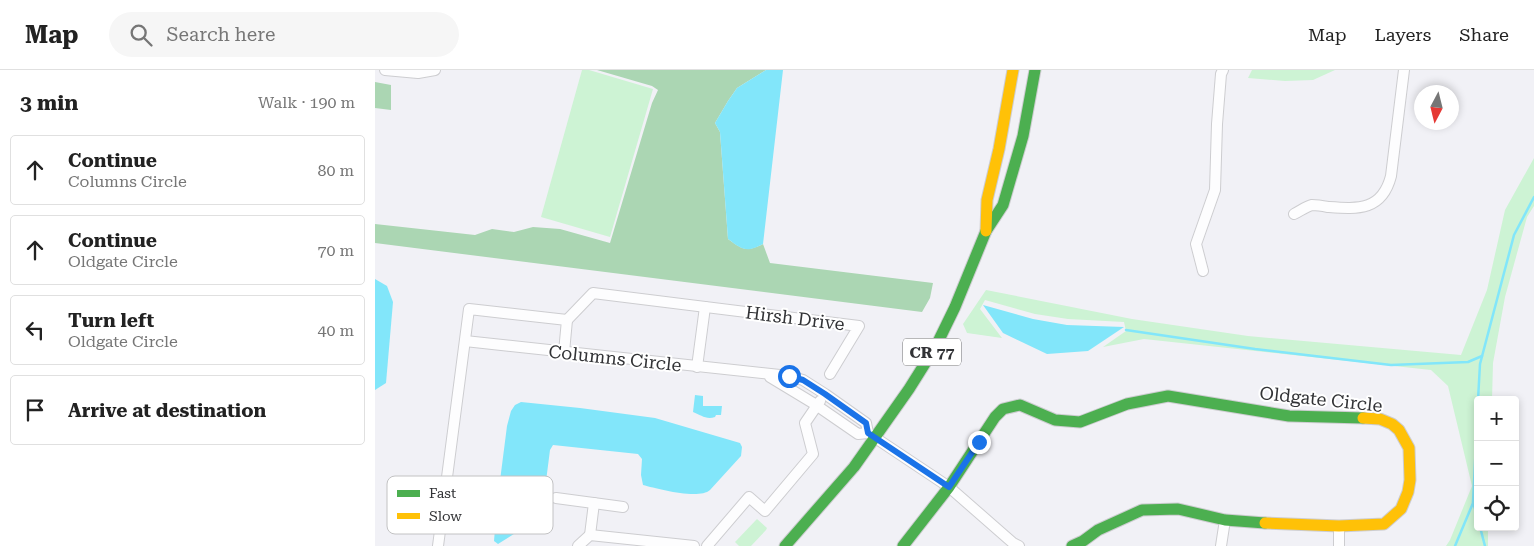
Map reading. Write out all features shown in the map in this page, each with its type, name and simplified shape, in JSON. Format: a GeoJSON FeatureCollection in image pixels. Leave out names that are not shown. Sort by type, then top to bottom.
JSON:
{"type":"FeatureCollection","features":[{"type":"Feature","properties":{"kind":"street"},"geometry":{"type":"LineString","coordinates":[[385,70],[418,73],[435,70]]}},
{"type":"Feature","properties":{"kind":"street","name":"CR 77"},"geometry":{"type":"LineString","coordinates":[[986,230],[987,200],[999,149],[1013,70]]}},
{"type":"Feature","properties":{"kind":"street","name":"CR 77"},"geometry":{"type":"LineString","coordinates":[[785,546],[843,480],[872,435],[909,389],[936,346],[955,307],[986,230],[1003,205],[1027,118],[1035,70]]}},
{"type":"Feature","properties":{"kind":"street"},"geometry":{"type":"LineString","coordinates":[[1203,271],[1196,244],[1215,190],[1217,124],[1221,74],[1223,70]]}},
{"type":"Feature","properties":{"kind":"street"},"geometry":{"type":"LineString","coordinates":[[1294,214],[1312,206],[1354,209],[1369,205],[1388,188],[1404,70]]}},
{"type":"Feature","properties":{"kind":"street","name":"Hirsh Drive"},"geometry":{"type":"LineString","coordinates":[[567,320],[593,293],[859,326],[830,374]]}},
{"type":"Feature","properties":{"kind":"street"},"geometry":{"type":"LineString","coordinates":[[697,367],[705,307]]}},
{"type":"Feature","properties":{"kind":"street"},"geometry":{"type":"LineString","coordinates":[[448,476],[469,309],[567,320],[564,352]]}},
{"type":"Feature","properties":{"kind":"street","name":"Columns Circle"},"geometry":{"type":"LineString","coordinates":[[465,341],[789,376],[803,380],[866,423],[872,435]]}},
{"type":"Feature","properties":{"kind":"street","name":"Columns Circle"},"geometry":{"type":"LineString","coordinates":[[765,374],[788,386],[858,434],[872,435]]}},
{"type":"Feature","properties":{"kind":"street"},"geometry":{"type":"LineString","coordinates":[[707,546],[749,497],[765,511],[813,454],[805,423],[825,394]]}},
{"type":"Feature","properties":{"kind":"street","name":"Oldgate Circle"},"geometry":{"type":"LineString","coordinates":[[903,546],[949,487],[995,417],[1003,409],[1020,405],[1055,420],[1080,422],[1127,404],[1168,396],[1289,416],[1380,419],[1392,424],[1399,430],[1409,448],[1410,480],[1408,492],[1401,509],[1384,524],[1339,526],[1286,525],[1225,520],[1178,509],[1142,510],[1099,530],[1072,546]]}},
{"type":"Feature","properties":{"kind":"street"},"geometry":{"type":"LineString","coordinates":[[872,435],[949,487],[1013,543],[1019,546]]}},
{"type":"Feature","properties":{"kind":"street"},"geometry":{"type":"LineString","coordinates":[[556,498],[623,507]]}},
{"type":"Feature","properties":{"kind":"street"},"geometry":{"type":"LineString","coordinates":[[578,546],[590,535],[594,503]]}},
{"type":"Feature","properties":{"kind":"street"},"geometry":{"type":"LineString","coordinates":[[1221,546],[1225,520]]}},
{"type":"Feature","properties":{"kind":"street"},"geometry":{"type":"LineString","coordinates":[[1339,526],[1339,546]]}},
{"type":"Feature","properties":{"kind":"street"},"geometry":{"type":"LineString","coordinates":[[590,535],[694,546]]}},
{"type":"Feature","properties":{"kind":"green space"},"geometry":{"type":"Polygon","coordinates":[[[582,70],[589,70],[653,89],[610,237],[541,217],[582,70]]]}},
{"type":"Feature","properties":{"kind":"green space"},"geometry":{"type":"Polygon","coordinates":[[[597,70],[766,70],[737,88],[715,123],[720,132],[728,239],[745,249],[763,244],[770,263],[933,283],[930,298],[922,312],[375,243],[375,224],[475,235],[492,229],[514,232],[533,227],[560,229],[610,243],[652,103],[658,90],[652,86],[597,70]]]}},
{"type":"Feature","properties":{"kind":"green space"},"geometry":{"type":"Polygon","coordinates":[[[1252,70],[1335,70],[1313,80],[1285,81],[1248,78],[1252,70]]]}},
{"type":"Feature","properties":{"kind":"green space"},"geometry":{"type":"Polygon","coordinates":[[[375,82],[391,85],[391,110],[375,108],[375,82]]]}},
{"type":"Feature","properties":{"kind":"green space"},"geometry":{"type":"Polygon","coordinates":[[[1534,158],[1534,206],[1527,217],[1505,297],[1493,363],[1492,396],[1474,396],[1474,531],[1488,531],[1488,546],[1446,546],[1472,486],[1448,386],[1431,370],[1144,339],[1103,347],[1126,331],[1124,322],[1068,319],[1035,314],[985,300],[980,309],[1002,338],[967,333],[963,324],[986,290],[1132,319],[1248,336],[1461,355],[1487,290],[1505,210],[1534,158]]]}},
{"type":"Feature","properties":{"kind":"green space"},"geometry":{"type":"Polygon","coordinates":[[[757,519],[767,528],[766,530],[751,546],[739,546],[735,542],[757,519]]]}},
{"type":"Feature","properties":{"kind":"water"},"geometry":{"type":"Polygon","coordinates":[[[766,70],[783,70],[763,244],[752,249],[745,249],[728,239],[720,132],[715,123],[737,88],[766,70]]]}},
{"type":"Feature","properties":{"kind":"water"},"geometry":{"type":"Polygon","coordinates":[[[375,279],[387,286],[393,302],[386,383],[375,390],[375,279]]]}},
{"type":"Feature","properties":{"kind":"water"},"geometry":{"type":"Polygon","coordinates":[[[983,305],[1033,319],[1067,325],[1124,327],[1088,351],[1047,354],[1003,333],[983,305]]]}},
{"type":"Feature","properties":{"kind":"water"},"geometry":{"type":"Polygon","coordinates":[[[695,395],[703,396],[703,406],[722,406],[721,415],[709,418],[693,412],[695,395]]]}},
{"type":"Feature","properties":{"kind":"water"},"geometry":{"type":"Polygon","coordinates":[[[521,402],[655,418],[740,443],[742,447],[741,456],[710,490],[697,494],[668,491],[643,485],[641,475],[642,459],[638,454],[553,445],[550,450],[547,476],[501,476],[507,426],[511,411],[515,405],[521,402]]]}},
{"type":"Feature","properties":{"kind":"water"},"geometry":{"type":"Polygon","coordinates":[[[495,534],[514,534],[498,544],[494,541],[495,534]]]}},
{"type":"Feature","properties":{"kind":"waterway"},"geometry":{"type":"LineString","coordinates":[[1478,396],[1480,364],[1514,235],[1534,197]]}},
{"type":"Feature","properties":{"kind":"waterway"},"geometry":{"type":"LineString","coordinates":[[1126,330],[1255,349],[1391,365],[1468,362],[1482,356]]}},
{"type":"Feature","properties":{"kind":"waterway"},"geometry":{"type":"LineString","coordinates":[[1474,505],[1476,441]]}},
{"type":"Feature","properties":{"kind":"waterway"},"geometry":{"type":"LineString","coordinates":[[1455,546],[1473,503]]}},
{"type":"Feature","properties":{"kind":"waterway"},"geometry":{"type":"LineString","coordinates":[[1481,531],[1485,546]]}},
{"type":"Feature","properties":{"kind":"traffic: fast"},"geometry":{"type":"LineString","coordinates":[[785,546],[854,467],[909,389],[936,346],[955,307],[986,231],[1003,205],[1023,136],[1035,70]]}},
{"type":"Feature","properties":{"kind":"traffic: fast"},"geometry":{"type":"LineString","coordinates":[[903,546],[949,487],[995,417],[1003,409],[1020,405],[1055,420],[1080,422],[1127,404],[1168,396],[1289,416],[1363,418]]}},
{"type":"Feature","properties":{"kind":"traffic: fast"},"geometry":{"type":"LineString","coordinates":[[1072,546],[1083,541],[1098,530],[1142,510],[1178,509],[1225,520],[1265,523]]}},
{"type":"Feature","properties":{"kind":"traffic: slow"},"geometry":{"type":"LineString","coordinates":[[986,231],[987,200],[999,149],[1013,70]]}},
{"type":"Feature","properties":{"kind":"traffic: slow"},"geometry":{"type":"LineString","coordinates":[[1265,523],[1339,526],[1384,524],[1401,509],[1408,492],[1410,480],[1409,448],[1399,430],[1392,424],[1380,419],[1363,418]]}},
{"type":"Feature","properties":{"kind":"route"},"geometry":{"type":"LineString","coordinates":[[789,376],[803,380],[825,394],[866,423],[868,433],[949,487],[979,442]]}}]}
